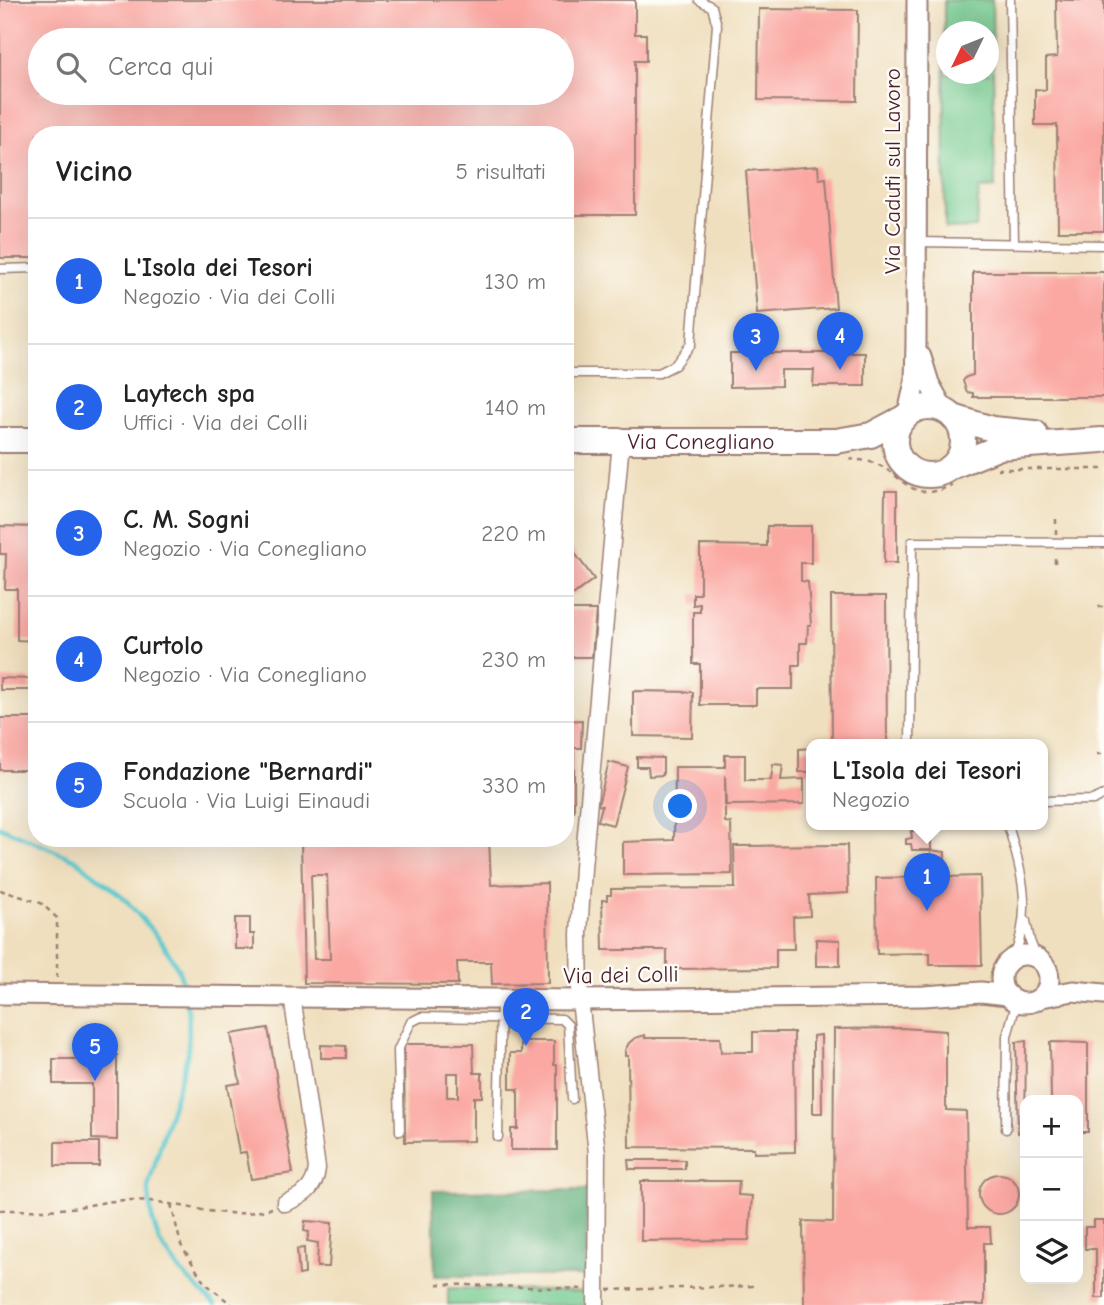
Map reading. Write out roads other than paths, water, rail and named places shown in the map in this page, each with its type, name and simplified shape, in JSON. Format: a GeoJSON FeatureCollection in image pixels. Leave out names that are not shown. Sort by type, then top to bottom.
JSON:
{"type":"FeatureCollection","features":[{"type":"Feature","properties":{"kind":"main road"},"geometry":{"type":"LineString","coordinates":[[926,407],[992,429],[1103,440],[1000,447],[930,475],[909,468],[901,460],[895,439],[897,428],[906,416],[926,407]]}},
{"type":"Feature","properties":{"kind":"main road"},"geometry":{"type":"LineString","coordinates":[[949,413],[960,426],[962,448],[951,467]]}},
{"type":"Feature","properties":{"kind":"main road","name":"Via Conegliano"},"geometry":{"type":"LineString","coordinates":[[574,441],[836,441],[871,435],[906,416]]}},
{"type":"Feature","properties":{"kind":"main road"},"geometry":{"type":"LineString","coordinates":[[0,440],[28,440]]}},
{"type":"Feature","properties":{"kind":"main road","name":"Via Conegliano"},"geometry":{"type":"LineString","coordinates":[[836,441],[901,460]]}},
{"type":"Feature","properties":{"kind":"street","name":"Via Caduti sul Lavoro"},"geometry":{"type":"LineString","coordinates":[[906,416],[915,382],[917,0]]}},
{"type":"Feature","properties":{"kind":"street","name":"Via Caduti sul Lavoro"},"geometry":{"type":"LineString","coordinates":[[916,343],[929,383],[949,413]]}},
{"type":"Feature","properties":{"kind":"street"},"geometry":{"type":"LineString","coordinates":[[596,1297],[597,1153],[580,1000],[579,934],[621,441]]}},
{"type":"Feature","properties":{"kind":"street","name":"Via dei Colli"},"geometry":{"type":"LineString","coordinates":[[952,993],[979,985],[1021,955],[1043,964],[1066,982],[1096,993]]}},
{"type":"Feature","properties":{"kind":"street"},"geometry":{"type":"LineString","coordinates":[[1008,964],[1002,983],[1012,998]]}},
{"type":"Feature","properties":{"kind":"street"},"geometry":{"type":"LineString","coordinates":[[1042,997],[1049,985],[1043,964]]}},
{"type":"Feature","properties":{"kind":"street","name":"Via dei Colli"},"geometry":{"type":"LineString","coordinates":[[0,993],[292,996],[501,1009],[580,1000],[924,996],[995,992],[1030,1003],[1057,993],[1096,993]]}},
{"type":"Feature","properties":{"kind":"street"},"geometry":{"type":"LineString","coordinates":[[285,1203],[306,1194],[313,1184],[317,1168],[292,996]]}},
{"type":"Feature","properties":{"kind":"lane"},"geometry":{"type":"LineString","coordinates":[[574,373],[659,373],[675,365],[691,344],[694,335],[717,25],[712,8],[699,0]]}},
{"type":"Feature","properties":{"kind":"lane"},"geometry":{"type":"LineString","coordinates":[[1010,0],[1014,244]]}},
{"type":"Feature","properties":{"kind":"lane"},"geometry":{"type":"LineString","coordinates":[[915,242],[1104,245]]}},
{"type":"Feature","properties":{"kind":"lane"},"geometry":{"type":"LineString","coordinates":[[0,269],[28,268]]}},
{"type":"Feature","properties":{"kind":"lane"},"geometry":{"type":"LineString","coordinates":[[910,739],[912,542],[1102,545]]}},
{"type":"Feature","properties":{"kind":"lane"},"geometry":{"type":"LineString","coordinates":[[1048,801],[1093,800],[1104,795]]}},
{"type":"Feature","properties":{"kind":"lane"},"geometry":{"type":"LineString","coordinates":[[1009,830],[1024,888],[1025,918],[1030,941],[1043,964]]}},
{"type":"Feature","properties":{"kind":"lane"},"geometry":{"type":"LineString","coordinates":[[1008,964],[1025,918]]}},
{"type":"Feature","properties":{"kind":"lane"},"geometry":{"type":"LineString","coordinates":[[1006,1129],[1007,1037],[1012,998]]}},
{"type":"Feature","properties":{"kind":"lane"},"geometry":{"type":"LineString","coordinates":[[400,1131],[398,1050],[411,1021],[421,1017],[501,1009],[562,1019],[568,1026],[572,1099]]}},
{"type":"Feature","properties":{"kind":"lane"},"geometry":{"type":"LineString","coordinates":[[498,1137],[501,1009]]}},
{"type":"Feature","properties":{"kind":"waterway"},"geometry":{"type":"LineString","coordinates":[[0,827],[28,839]]}},
{"type":"Feature","properties":{"kind":"waterway"},"geometry":{"type":"LineString","coordinates":[[46,847],[76,860],[123,897],[162,942],[179,970],[184,990]]}},
{"type":"Feature","properties":{"kind":"waterway"},"geometry":{"type":"LineString","coordinates":[[186,1002],[189,1015],[188,1053],[148,1187],[152,1218],[159,1241],[180,1271],[215,1305]]}},
{"type":"Feature","properties":{"kind":"place","name":"Curtolo"},"geometry":{"type":"Point","coordinates":[840,370]}},
{"type":"Feature","properties":{"kind":"place","name":"C. M. Sogni"},"geometry":{"type":"Point","coordinates":[756,371]}},
{"type":"Feature","properties":{"kind":"place","name":"L'Isola dei Tesori"},"geometry":{"type":"Point","coordinates":[927,911]}},
{"type":"Feature","properties":{"kind":"place","name":"Laytech spa"},"geometry":{"type":"Point","coordinates":[526,1046]}},
{"type":"Feature","properties":{"kind":"place","name":"Fondazione \"Bernardi\""},"geometry":{"type":"Point","coordinates":[95,1081]}}]}
